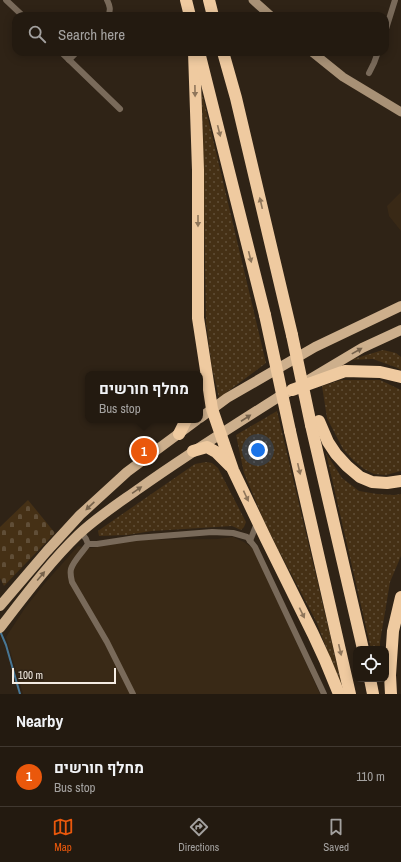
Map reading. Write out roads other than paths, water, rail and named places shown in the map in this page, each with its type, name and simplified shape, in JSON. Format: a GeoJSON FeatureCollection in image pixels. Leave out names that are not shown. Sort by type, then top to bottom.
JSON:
{"type":"FeatureCollection","features":[{"type":"Feature","properties":{"kind":"highway"},"geometry":{"type":"LineString","coordinates":[[186,0],[189,12]]}},
{"type":"Feature","properties":{"kind":"highway"},"geometry":{"type":"LineString","coordinates":[[208,0],[212,12]]}},
{"type":"Feature","properties":{"kind":"highway"},"geometry":{"type":"LineString","coordinates":[[194,56],[198,170],[198,318],[200,371]]}},
{"type":"Feature","properties":{"kind":"highway"},"geometry":{"type":"LineString","coordinates":[[200,56],[265,315],[350,694]]}},
{"type":"Feature","properties":{"kind":"highway"},"geometry":{"type":"LineString","coordinates":[[224,56],[236,98],[292,335],[315,423],[362,646]]}},
{"type":"Feature","properties":{"kind":"highway"},"geometry":{"type":"LineString","coordinates":[[198,318],[212,409],[233,470],[313,634],[339,694]]}},
{"type":"Feature","properties":{"kind":"highway"},"geometry":{"type":"LineString","coordinates":[[292,390],[345,371],[380,372],[401,377]]}},
{"type":"Feature","properties":{"kind":"highway"},"geometry":{"type":"LineString","coordinates":[[178,434],[184,423]]}},
{"type":"Feature","properties":{"kind":"highway"},"geometry":{"type":"LineString","coordinates":[[315,423],[336,454],[347,466],[360,476],[372,482],[386,483],[401,481]]}},
{"type":"Feature","properties":{"kind":"highway"},"geometry":{"type":"LineString","coordinates":[[193,451],[206,447],[216,452],[233,470]]}},
{"type":"Feature","properties":{"kind":"highway"},"geometry":{"type":"LineString","coordinates":[[392,694],[390,675],[393,631],[401,597]]}},
{"type":"Feature","properties":{"kind":"highway"},"geometry":{"type":"LineString","coordinates":[[371,682],[373,694]]}},
{"type":"Feature","properties":{"kind":"main road"},"geometry":{"type":"LineString","coordinates":[[253,0],[266,12]]}},
{"type":"Feature","properties":{"kind":"main road"},"geometry":{"type":"LineString","coordinates":[[317,56],[343,76],[401,112]]}},
{"type":"Feature","properties":{"kind":"main road"},"geometry":{"type":"LineString","coordinates":[[203,416],[227,398],[315,348],[401,306]]}},
{"type":"Feature","properties":{"kind":"main road"},"geometry":{"type":"LineString","coordinates":[[0,628],[60,554],[97,518],[173,464],[277,398],[362,348],[401,330]]}},
{"type":"Feature","properties":{"kind":"main road"},"geometry":{"type":"LineString","coordinates":[[3,602],[80,515],[127,472],[193,423]]}},
{"type":"Feature","properties":{"kind":"street"},"geometry":{"type":"LineString","coordinates":[[6,0],[19,12]]}},
{"type":"Feature","properties":{"kind":"street"},"geometry":{"type":"LineString","coordinates":[[107,0],[110,5],[110,12]]}},
{"type":"Feature","properties":{"kind":"street"},"geometry":{"type":"LineString","coordinates":[[389,19],[395,0]]}},
{"type":"Feature","properties":{"kind":"street"},"geometry":{"type":"LineString","coordinates":[[65,56],[120,109]]}},
{"type":"Feature","properties":{"kind":"street"},"geometry":{"type":"LineString","coordinates":[[69,60],[73,56]]}},
{"type":"Feature","properties":{"kind":"street"},"geometry":{"type":"LineString","coordinates":[[369,74],[377,56]]}},
{"type":"Feature","properties":{"kind":"street"},"geometry":{"type":"LineString","coordinates":[[250,541],[258,522]]}},
{"type":"Feature","properties":{"kind":"street"},"geometry":{"type":"LineString","coordinates":[[81,532],[88,544]]}},
{"type":"Feature","properties":{"kind":"street"},"geometry":{"type":"LineString","coordinates":[[88,544],[136,538],[212,532],[233,533],[246,538],[255,547],[324,694]]}},
{"type":"Feature","properties":{"kind":"street"},"geometry":{"type":"LineString","coordinates":[[88,544],[71,568],[70,574],[72,582],[107,642],[133,694]]}},
{"type":"Feature","properties":{"kind":"waterway"},"geometry":{"type":"LineString","coordinates":[[0,631],[6,645],[20,694]]}},
{"type":"Feature","properties":{"kind":"place","name":"מחלף חורשים"},"geometry":{"type":"Point","coordinates":[144,451]}}]}
